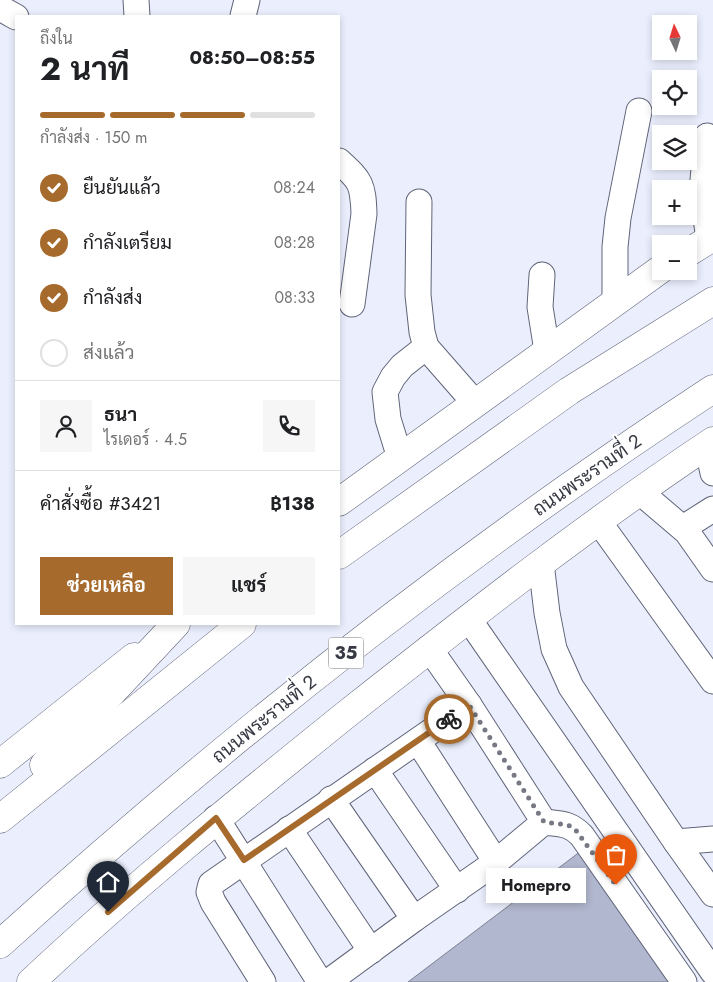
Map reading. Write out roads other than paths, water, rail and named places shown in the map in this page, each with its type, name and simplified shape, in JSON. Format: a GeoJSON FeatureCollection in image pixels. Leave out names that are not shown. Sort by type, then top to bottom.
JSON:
{"type":"FeatureCollection","features":[{"type":"Feature","properties":{"kind":"main road"},"geometry":{"type":"LineString","coordinates":[[340,501],[652,275]]}},
{"type":"Feature","properties":{"kind":"main road"},"geometry":{"type":"LineString","coordinates":[[340,554],[569,391],[713,301]]}},
{"type":"Feature","properties":{"kind":"main road","name":"ถนนพระรามที่ 2"},"geometry":{"type":"LineString","coordinates":[[0,944],[165,799],[296,692],[438,582],[547,503],[713,389]]}},
{"type":"Feature","properties":{"kind":"main road","name":"35"},"geometry":{"type":"LineString","coordinates":[[30,982],[134,888],[216,818],[429,648],[541,563],[710,443]]}},
{"type":"Feature","properties":{"kind":"main road"},"geometry":{"type":"LineString","coordinates":[[0,764],[174,625]]}},
{"type":"Feature","properties":{"kind":"main road"},"geometry":{"type":"LineString","coordinates":[[0,812],[174,625]]}},
{"type":"Feature","properties":{"kind":"main road"},"geometry":{"type":"LineString","coordinates":[[0,819],[241,625]]}},
{"type":"Feature","properties":{"kind":"street"},"geometry":{"type":"LineString","coordinates":[[7,0],[0,7],[15,16]]}},
{"type":"Feature","properties":{"kind":"street"},"geometry":{"type":"LineString","coordinates":[[136,0],[137,15]]}},
{"type":"Feature","properties":{"kind":"street"},"geometry":{"type":"LineString","coordinates":[[243,15],[248,0]]}},
{"type":"Feature","properties":{"kind":"street"},"geometry":{"type":"LineString","coordinates":[[615,302],[615,247],[618,218],[639,111]]}},
{"type":"Feature","properties":{"kind":"street"},"geometry":{"type":"LineString","coordinates":[[702,245],[702,190],[707,136]]}},
{"type":"Feature","properties":{"kind":"street"},"geometry":{"type":"LineString","coordinates":[[340,162],[355,176],[362,187],[364,200],[364,214],[352,304]]}},
{"type":"Feature","properties":{"kind":"street"},"geometry":{"type":"LineString","coordinates":[[419,202],[419,303],[420,320],[426,347],[475,403]]}},
{"type":"Feature","properties":{"kind":"street"},"geometry":{"type":"LineString","coordinates":[[542,275],[540,307],[547,351]]}},
{"type":"Feature","properties":{"kind":"street"},"geometry":{"type":"LineString","coordinates":[[400,458],[388,419],[385,392],[393,377],[402,366],[426,347]]}},
{"type":"Feature","properties":{"kind":"street"},"geometry":{"type":"LineString","coordinates":[[710,443],[713,473]]}},
{"type":"Feature","properties":{"kind":"street"},"geometry":{"type":"LineString","coordinates":[[640,492],[683,528],[713,569]]}},
{"type":"Feature","properties":{"kind":"street"},"geometry":{"type":"LineString","coordinates":[[683,528],[713,509]]}},
{"type":"Feature","properties":{"kind":"street"},"geometry":{"type":"LineString","coordinates":[[599,522],[713,681]]}},
{"type":"Feature","properties":{"kind":"street"},"geometry":{"type":"LineString","coordinates":[[541,563],[547,613],[554,649],[568,681],[713,894]]}},
{"type":"Feature","properties":{"kind":"street"},"geometry":{"type":"LineString","coordinates":[[468,618],[713,972]]}},
{"type":"Feature","properties":{"kind":"street"},"geometry":{"type":"LineString","coordinates":[[429,648],[469,705],[544,822]]}},
{"type":"Feature","properties":{"kind":"street"},"geometry":{"type":"LineString","coordinates":[[263,982],[213,902],[209,892],[211,884],[469,705]]}},
{"type":"Feature","properties":{"kind":"street"},"geometry":{"type":"LineString","coordinates":[[418,741],[496,862]]}},
{"type":"Feature","properties":{"kind":"street"},"geometry":{"type":"LineString","coordinates":[[375,770],[457,890]]}},
{"type":"Feature","properties":{"kind":"street"},"geometry":{"type":"LineString","coordinates":[[331,800],[414,919]]}},
{"type":"Feature","properties":{"kind":"street"},"geometry":{"type":"LineString","coordinates":[[216,818],[320,982]]}},
{"type":"Feature","properties":{"kind":"street"},"geometry":{"type":"LineString","coordinates":[[328,982],[496,862],[544,822],[568,825],[582,836],[684,982]]}},
{"type":"Feature","properties":{"kind":"street"},"geometry":{"type":"LineString","coordinates":[[289,829],[371,951]]}},
{"type":"Feature","properties":{"kind":"street"},"geometry":{"type":"LineString","coordinates":[[676,842],[713,839]]}},
{"type":"Feature","properties":{"kind":"place","name":"Homepro"},"geometry":{"type":"Point","coordinates":[616,885]}}]}
